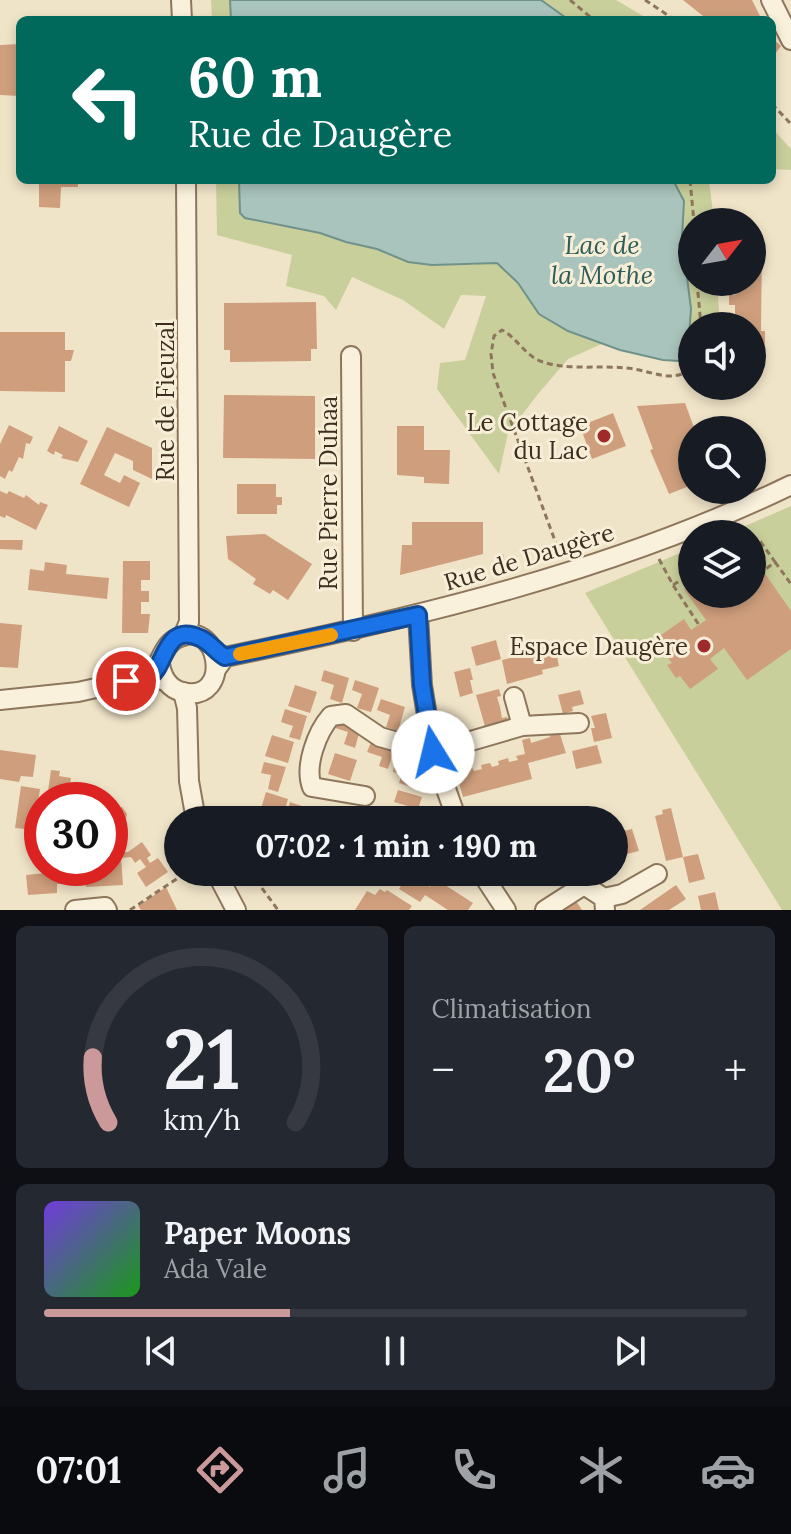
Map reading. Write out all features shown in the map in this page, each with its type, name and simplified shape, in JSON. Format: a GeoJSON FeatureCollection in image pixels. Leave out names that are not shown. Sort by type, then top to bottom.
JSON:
{"type":"FeatureCollection","features":[{"type":"Feature","properties":{"kind":"street"},"geometry":{"type":"LineString","coordinates":[[771,0],[791,40]]}},
{"type":"Feature","properties":{"kind":"street","name":"Rue de Fieuzal"},"geometry":{"type":"LineString","coordinates":[[186,184],[205,645]]}},
{"type":"Feature","properties":{"kind":"street","name":"Rue Pierre Duhaa"},"geometry":{"type":"LineString","coordinates":[[351,356],[353,631]]}},
{"type":"Feature","properties":{"kind":"street","name":"Rue de Daugère"},"geometry":{"type":"LineString","coordinates":[[205,645],[353,631],[418,615],[657,543],[791,485]]}},
{"type":"Feature","properties":{"kind":"street"},"geometry":{"type":"LineString","coordinates":[[418,615],[422,685],[433,752],[452,806]]}},
{"type":"Feature","properties":{"kind":"street"},"geometry":{"type":"LineString","coordinates":[[159,673],[163,651],[171,641],[205,645],[211,682],[189,697]]}},
{"type":"Feature","properties":{"kind":"street"},"geometry":{"type":"LineString","coordinates":[[159,673],[189,697]]}},
{"type":"Feature","properties":{"kind":"street"},"geometry":{"type":"LineString","coordinates":[[0,700],[78,692],[159,673]]}},
{"type":"Feature","properties":{"kind":"street"},"geometry":{"type":"LineString","coordinates":[[189,697],[189,781],[193,806]]}},
{"type":"Feature","properties":{"kind":"street"},"geometry":{"type":"LineString","coordinates":[[514,697],[522,726]]}},
{"type":"Feature","properties":{"kind":"street"},"geometry":{"type":"LineString","coordinates":[[365,796],[312,787],[308,776],[320,728],[331,716],[346,714],[380,737],[433,752],[522,726],[579,723]]}},
{"type":"Feature","properties":{"kind":"street"},"geometry":{"type":"LineString","coordinates":[[545,910],[584,885],[605,904],[657,874]]}},
{"type":"Feature","properties":{"kind":"street"},"geometry":{"type":"LineString","coordinates":[[223,886],[236,910]]}},
{"type":"Feature","properties":{"kind":"street"},"geometry":{"type":"LineString","coordinates":[[490,886],[506,910]]}},
{"type":"Feature","properties":{"kind":"street"},"geometry":{"type":"LineString","coordinates":[[75,910],[105,907],[107,910]]}},
{"type":"Feature","properties":{"kind":"path"},"geometry":{"type":"LineString","coordinates":[[570,0],[589,16]]}},
{"type":"Feature","properties":{"kind":"path"},"geometry":{"type":"LineString","coordinates":[[645,0],[669,16]]}},
{"type":"Feature","properties":{"kind":"path"},"geometry":{"type":"LineString","coordinates":[[776,108],[791,124]]}},
{"type":"Feature","properties":{"kind":"path"},"geometry":{"type":"LineString","coordinates":[[690,184],[693,208]]}},
{"type":"Feature","properties":{"kind":"path"},"geometry":{"type":"LineString","coordinates":[[566,572],[493,373],[491,354],[494,336],[502,330],[527,354],[543,362],[628,368],[678,375]]}},
{"type":"Feature","properties":{"kind":"path"},"geometry":{"type":"LineString","coordinates":[[657,543],[660,562],[699,625]]}},
{"type":"Feature","properties":{"kind":"path"},"geometry":{"type":"LineString","coordinates":[[766,549],[791,584]]}},
{"type":"Feature","properties":{"kind":"path"},"geometry":{"type":"LineString","coordinates":[[766,569],[775,562]]}},
{"type":"Feature","properties":{"kind":"path"},"geometry":{"type":"LineString","coordinates":[[673,585],[678,582]]}},
{"type":"Feature","properties":{"kind":"path"},"geometry":{"type":"LineString","coordinates":[[130,910],[166,886]]}},
{"type":"Feature","properties":{"kind":"path"},"geometry":{"type":"LineString","coordinates":[[260,886],[278,910]]}},
{"type":"Feature","properties":{"kind":"green space"},"geometry":{"type":"Polygon","coordinates":[[[211,0],[230,0],[231,16],[212,16],[211,0]]]}},
{"type":"Feature","properties":{"kind":"green space"},"geometry":{"type":"Polygon","coordinates":[[[541,0],[616,0],[643,16],[563,16],[541,0]]]}},
{"type":"Feature","properties":{"kind":"green space"},"geometry":{"type":"Polygon","coordinates":[[[776,132],[791,149],[791,170],[776,169],[776,132]]]}},
{"type":"Feature","properties":{"kind":"green space"},"geometry":{"type":"Polygon","coordinates":[[[216,184],[239,184],[240,213],[377,248],[408,262],[497,263],[518,283],[539,314],[568,331],[604,343],[568,359],[538,394],[508,433],[499,474],[437,389],[440,363],[465,360],[486,296],[461,295],[444,329],[403,300],[352,277],[336,310],[324,296],[286,286],[292,255],[217,235],[216,184]]]}},
{"type":"Feature","properties":{"kind":"green space"},"geometry":{"type":"Polygon","coordinates":[[[675,184],[709,184],[712,208],[684,208],[684,201],[675,184]]]}},
{"type":"Feature","properties":{"kind":"green space"},"geometry":{"type":"Polygon","coordinates":[[[685,296],[718,296],[719,312],[686,312],[685,296]]]}},
{"type":"Feature","properties":{"kind":"green space","name":"Espace Daugère"},"geometry":{"type":"Polygon","coordinates":[[[791,506],[791,910],[782,910],[585,593],[678,554],[678,608],[766,608],[766,520],[759,520],[791,506]]]}},
{"type":"Feature","properties":{"kind":"water"},"geometry":{"type":"Polygon","coordinates":[[[230,0],[541,0],[563,16],[231,16],[230,0]]]}},
{"type":"Feature","properties":{"kind":"water","name":"Lac de la Mothe"},"geometry":{"type":"Polygon","coordinates":[[[239,184],[675,184],[684,201],[684,208],[678,208],[678,296],[689,296],[691,309],[691,312],[678,312],[678,361],[620,350],[568,331],[539,314],[518,283],[497,263],[432,265],[408,262],[377,249],[320,233],[245,218],[240,213],[239,184]]]}},
{"type":"Feature","properties":{"kind":"building"},"geometry":{"type":"Polygon","coordinates":[[[683,0],[752,0],[760,16],[703,16],[683,0]]]}},
{"type":"Feature","properties":{"kind":"building"},"geometry":{"type":"Polygon","coordinates":[[[16,44],[16,96],[0,95],[0,45],[16,44]]]}},
{"type":"Feature","properties":{"kind":"building"},"geometry":{"type":"Polygon","coordinates":[[[39,184],[78,184],[78,187],[61,187],[60,208],[39,207],[39,184]]]}},
{"type":"Feature","properties":{"kind":"building"},"geometry":{"type":"Polygon","coordinates":[[[729,296],[761,296],[761,312],[735,312],[735,305],[729,305],[729,296]]]}},
{"type":"Feature","properties":{"kind":"building"},"geometry":{"type":"Polygon","coordinates":[[[316,302],[317,349],[311,349],[311,361],[230,362],[230,350],[224,350],[224,303],[316,302]]]}},
{"type":"Feature","properties":{"kind":"building"},"geometry":{"type":"Polygon","coordinates":[[[0,332],[65,332],[65,350],[74,350],[71,361],[65,361],[65,392],[0,391],[0,332]]]}},
{"type":"Feature","properties":{"kind":"building"},"geometry":{"type":"Polygon","coordinates":[[[224,395],[315,396],[315,459],[223,458],[224,395]]]}},
{"type":"Feature","properties":{"kind":"building"},"geometry":{"type":"Polygon","coordinates":[[[685,403],[690,416],[678,416],[678,490],[669,494],[650,450],[653,449],[637,406],[685,403]]]}},
{"type":"Feature","properties":{"kind":"building"},"geometry":{"type":"Polygon","coordinates":[[[613,413],[626,446],[592,459],[580,426],[613,413]]]}},
{"type":"Feature","properties":{"kind":"building"},"geometry":{"type":"Polygon","coordinates":[[[9,425],[33,437],[30,444],[26,443],[23,459],[19,457],[5,479],[0,476],[0,444],[9,425]]]}},
{"type":"Feature","properties":{"kind":"building"},"geometry":{"type":"Polygon","coordinates":[[[59,426],[88,441],[78,462],[61,458],[63,455],[55,451],[54,455],[47,451],[59,426]]]}},
{"type":"Feature","properties":{"kind":"building"},"geometry":{"type":"Polygon","coordinates":[[[397,426],[424,426],[424,450],[450,450],[449,484],[424,483],[424,477],[397,475],[397,426]]]}},
{"type":"Feature","properties":{"kind":"building"},"geometry":{"type":"Polygon","coordinates":[[[107,427],[152,448],[152,479],[133,470],[133,461],[115,453],[104,475],[120,483],[124,475],[140,483],[129,507],[80,484],[107,427]]]}},
{"type":"Feature","properties":{"kind":"building"},"geometry":{"type":"Polygon","coordinates":[[[237,484],[276,484],[276,497],[282,497],[282,505],[277,505],[277,514],[237,514],[237,484]]]}},
{"type":"Feature","properties":{"kind":"building"},"geometry":{"type":"Polygon","coordinates":[[[0,491],[7,494],[9,491],[24,498],[26,495],[39,505],[40,502],[48,505],[36,530],[6,515],[5,518],[0,516],[0,491]]]}},
{"type":"Feature","properties":{"kind":"building"},"geometry":{"type":"Polygon","coordinates":[[[412,522],[483,522],[483,554],[400,575],[402,545],[412,545],[412,522]]]}},
{"type":"Feature","properties":{"kind":"building"},"geometry":{"type":"Polygon","coordinates":[[[265,534],[312,564],[288,600],[273,590],[270,594],[253,584],[256,579],[228,559],[226,536],[265,534]]]}},
{"type":"Feature","properties":{"kind":"building"},"geometry":{"type":"Polygon","coordinates":[[[0,540],[23,540],[22,550],[0,549],[0,540]]]}},
{"type":"Feature","properties":{"kind":"building"},"geometry":{"type":"Polygon","coordinates":[[[503,554],[505,562],[497,564],[495,556],[503,554]]]}},
{"type":"Feature","properties":{"kind":"building"},"geometry":{"type":"Polygon","coordinates":[[[123,561],[150,561],[150,580],[141,580],[141,591],[149,591],[149,602],[141,602],[141,614],[150,614],[148,633],[122,633],[123,561]]]}},
{"type":"Feature","properties":{"kind":"building"},"geometry":{"type":"Polygon","coordinates":[[[45,562],[67,565],[66,574],[109,578],[107,599],[28,590],[30,569],[44,571],[45,562]]]}},
{"type":"Feature","properties":{"kind":"building"},"geometry":{"type":"Polygon","coordinates":[[[766,575],[791,611],[791,649],[747,680],[724,648],[710,659],[718,669],[690,689],[680,676],[676,678],[667,665],[672,663],[654,640],[684,619],[691,630],[706,620],[697,608],[766,608],[766,575]]]}},
{"type":"Feature","properties":{"kind":"building"},"geometry":{"type":"Polygon","coordinates":[[[0,623],[22,625],[18,668],[0,667],[0,623]]]}},
{"type":"Feature","properties":{"kind":"building"},"geometry":{"type":"Polygon","coordinates":[[[496,640],[501,659],[476,666],[471,647],[496,640]]]}},
{"type":"Feature","properties":{"kind":"building"},"geometry":{"type":"Polygon","coordinates":[[[554,642],[559,666],[507,684],[502,660],[536,651],[535,647],[554,642]]]}},
{"type":"Feature","properties":{"kind":"building"},"geometry":{"type":"Polygon","coordinates":[[[470,668],[473,693],[460,697],[454,672],[470,668]]]}},
{"type":"Feature","properties":{"kind":"building"},"geometry":{"type":"Polygon","coordinates":[[[324,670],[349,678],[342,703],[330,699],[334,685],[321,681],[324,670]]]}},
{"type":"Feature","properties":{"kind":"building"},"geometry":{"type":"Polygon","coordinates":[[[355,680],[379,688],[371,712],[357,708],[362,694],[352,690],[355,680]]]}},
{"type":"Feature","properties":{"kind":"building"},"geometry":{"type":"Polygon","coordinates":[[[295,685],[317,692],[310,713],[288,706],[295,685]]]}},
{"type":"Feature","properties":{"kind":"building"},"geometry":{"type":"Polygon","coordinates":[[[499,689],[501,696],[497,697],[502,718],[507,717],[508,724],[486,730],[476,695],[499,689]]]}},
{"type":"Feature","properties":{"kind":"building"},"geometry":{"type":"Polygon","coordinates":[[[580,690],[584,704],[572,707],[573,711],[563,714],[558,695],[580,690]]]}},
{"type":"Feature","properties":{"kind":"building"},"geometry":{"type":"Polygon","coordinates":[[[381,699],[405,707],[398,731],[386,727],[390,715],[377,710],[381,699]]]}},
{"type":"Feature","properties":{"kind":"building"},"geometry":{"type":"Polygon","coordinates":[[[285,709],[307,716],[300,740],[289,737],[293,726],[281,722],[285,709]]]}},
{"type":"Feature","properties":{"kind":"building"},"geometry":{"type":"Polygon","coordinates":[[[606,713],[612,738],[594,742],[591,728],[595,728],[591,716],[606,713]]]}},
{"type":"Feature","properties":{"kind":"building"},"geometry":{"type":"Polygon","coordinates":[[[339,718],[361,726],[355,748],[344,744],[348,732],[335,728],[339,718]]]}},
{"type":"Feature","properties":{"kind":"building"},"geometry":{"type":"Polygon","coordinates":[[[559,731],[566,753],[528,763],[532,779],[463,797],[457,776],[463,774],[463,770],[482,769],[481,765],[490,763],[492,767],[508,758],[509,762],[518,760],[516,756],[525,754],[522,740],[530,738],[531,743],[559,731]]]}},
{"type":"Feature","properties":{"kind":"building"},"geometry":{"type":"Polygon","coordinates":[[[272,735],[294,742],[288,763],[265,756],[272,735]]]}},
{"type":"Feature","properties":{"kind":"building"},"geometry":{"type":"Polygon","coordinates":[[[372,740],[395,747],[388,769],[379,766],[382,757],[367,752],[372,740]]]}},
{"type":"Feature","properties":{"kind":"building"},"geometry":{"type":"Polygon","coordinates":[[[597,745],[602,763],[576,769],[572,751],[597,745]]]}},
{"type":"Feature","properties":{"kind":"building"},"geometry":{"type":"Polygon","coordinates":[[[0,750],[36,755],[33,777],[21,776],[19,782],[0,779],[0,750]]]}},
{"type":"Feature","properties":{"kind":"building"},"geometry":{"type":"Polygon","coordinates":[[[335,753],[357,760],[350,781],[328,774],[335,753]]]}},
{"type":"Feature","properties":{"kind":"building"},"geometry":{"type":"Polygon","coordinates":[[[396,758],[418,765],[411,787],[399,783],[402,774],[393,772],[396,758]]]}},
{"type":"Feature","properties":{"kind":"building"},"geometry":{"type":"Polygon","coordinates":[[[264,762],[286,767],[278,792],[268,789],[271,775],[261,773],[264,762]]]}},
{"type":"Feature","properties":{"kind":"building"},"geometry":{"type":"Polygon","coordinates":[[[51,770],[60,771],[59,776],[71,778],[70,782],[49,782],[51,770]]]}},
{"type":"Feature","properties":{"kind":"building"},"geometry":{"type":"Polygon","coordinates":[[[21,786],[24,786],[24,829],[15,828],[21,786]]]}},
{"type":"Feature","properties":{"kind":"building"},"geometry":{"type":"Polygon","coordinates":[[[398,790],[422,797],[419,806],[394,802],[398,790]]]}},
{"type":"Feature","properties":{"kind":"building"},"geometry":{"type":"Polygon","coordinates":[[[266,792],[288,799],[286,806],[262,806],[266,792]]]}},
{"type":"Feature","properties":{"kind":"building"},"geometry":{"type":"Polygon","coordinates":[[[671,808],[683,857],[666,861],[655,816],[671,808]]]}},
{"type":"Feature","properties":{"kind":"building"},"geometry":{"type":"Polygon","coordinates":[[[632,829],[639,851],[628,854],[628,830],[632,829]]]}},
{"type":"Feature","properties":{"kind":"building"},"geometry":{"type":"Polygon","coordinates":[[[142,842],[151,855],[147,858],[150,863],[158,858],[164,866],[164,875],[146,887],[137,873],[146,867],[140,859],[135,863],[128,857],[128,852],[142,842]]]}},
{"type":"Feature","properties":{"kind":"building"},"geometry":{"type":"Polygon","coordinates":[[[698,854],[705,879],[689,883],[683,857],[698,854]]]}},
{"type":"Feature","properties":{"kind":"building"},"geometry":{"type":"Polygon","coordinates":[[[676,885],[686,899],[669,910],[640,910],[676,885]]]}},
{"type":"Feature","properties":{"kind":"building"},"geometry":{"type":"Polygon","coordinates":[[[27,886],[57,886],[57,893],[28,895],[27,886]]]}},
{"type":"Feature","properties":{"kind":"building"},"geometry":{"type":"Polygon","coordinates":[[[401,886],[447,886],[473,903],[468,910],[448,910],[425,895],[420,902],[399,889],[401,886]]]}},
{"type":"Feature","properties":{"kind":"building"},"geometry":{"type":"Polygon","coordinates":[[[166,887],[177,910],[141,910],[138,906],[166,887]]]}},
{"type":"Feature","properties":{"kind":"building"},"geometry":{"type":"Polygon","coordinates":[[[380,889],[387,890],[412,906],[409,910],[355,910],[367,891],[375,895],[380,889]]]}},
{"type":"Feature","properties":{"kind":"building"},"geometry":{"type":"Polygon","coordinates":[[[715,892],[719,910],[701,910],[698,896],[715,892]]]}},
{"type":"Feature","properties":{"kind":"building"},"geometry":{"type":"Polygon","coordinates":[[[576,901],[582,910],[564,910],[576,901]]]}},
{"type":"Feature","properties":{"kind":"slow traffic"},"geometry":{"type":"LineString","coordinates":[[240,654],[331,635]]}},
{"type":"Feature","properties":{"kind":"place","name":"Le Cottage du Lac"},"geometry":{"type":"Point","coordinates":[604,436]}},
{"type":"Feature","properties":{"kind":"place","name":"Espace Daugère"},"geometry":{"type":"Point","coordinates":[704,646]}},
{"type":"Feature","properties":{"kind":"route"},"geometry":{"type":"LineString","coordinates":[[126,681],[150,676],[160,664],[163,651],[171,641],[183,636],[200,638],[225,657],[418,615],[422,685],[433,752]]}}]}
